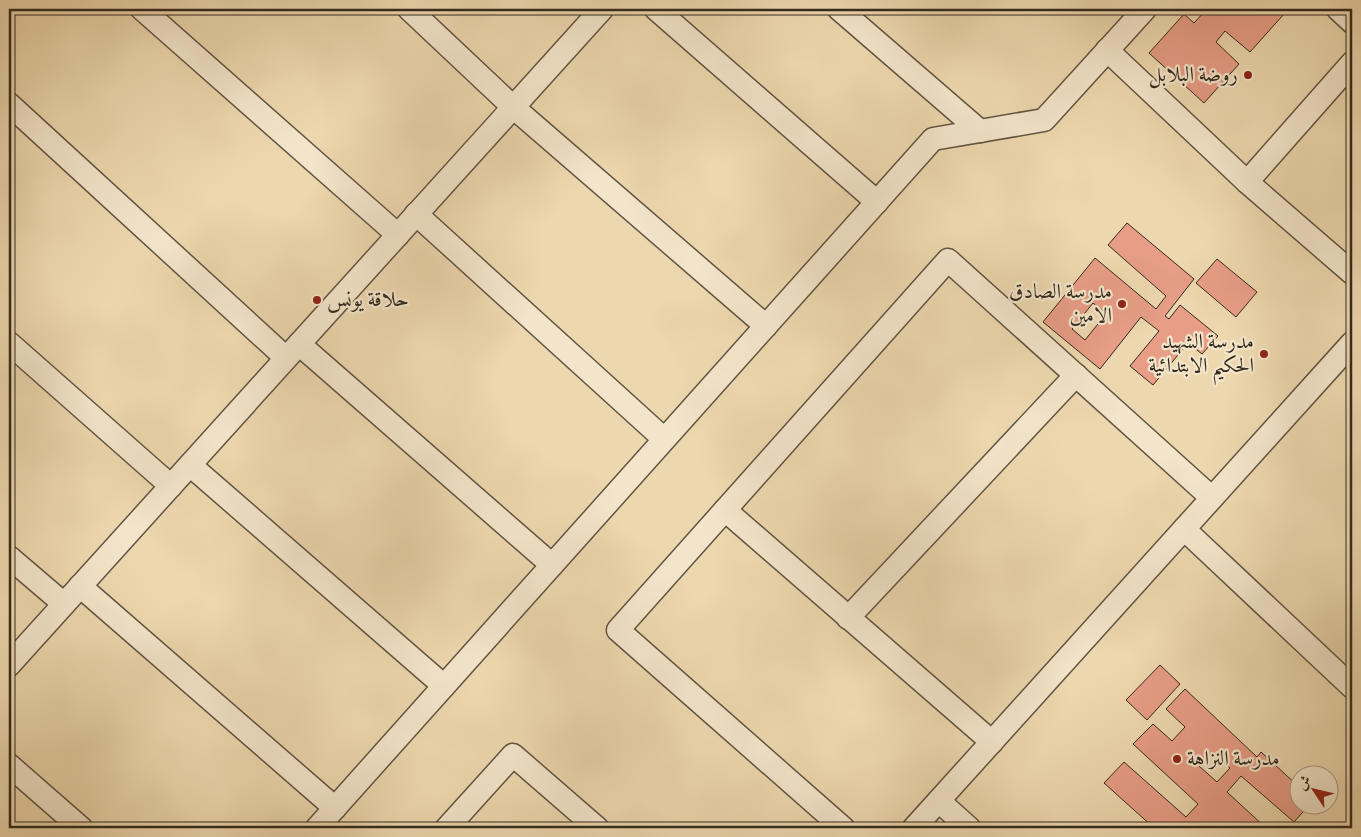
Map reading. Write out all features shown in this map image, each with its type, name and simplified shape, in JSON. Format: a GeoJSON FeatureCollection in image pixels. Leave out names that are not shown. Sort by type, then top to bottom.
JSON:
{"type":"FeatureCollection","features":[{"type":"Feature","properties":{"kind":"street"},"geometry":{"type":"LineString","coordinates":[[142,9],[398,235]]}},
{"type":"Feature","properties":{"kind":"street"},"geometry":{"type":"LineString","coordinates":[[409,9],[513,108],[766,326]]}},
{"type":"Feature","properties":{"kind":"street"},"geometry":{"type":"LineString","coordinates":[[9,665],[602,9]]}},
{"type":"Feature","properties":{"kind":"street"},"geometry":{"type":"LineString","coordinates":[[656,9],[877,202]]}},
{"type":"Feature","properties":{"kind":"street"},"geometry":{"type":"LineString","coordinates":[[839,9],[980,131]]}},
{"type":"Feature","properties":{"kind":"street"},"geometry":{"type":"LineString","coordinates":[[317,828],[934,139],[1044,120],[1145,9]]}},
{"type":"Feature","properties":{"kind":"street"},"geometry":{"type":"LineString","coordinates":[[1338,9],[1352,22]]}},
{"type":"Feature","properties":{"kind":"street"},"geometry":{"type":"LineString","coordinates":[[1107,50],[1247,182],[1352,273]]}},
{"type":"Feature","properties":{"kind":"street"},"geometry":{"type":"LineString","coordinates":[[1247,182],[1352,63]]}},
{"type":"Feature","properties":{"kind":"street"},"geometry":{"type":"LineString","coordinates":[[9,104],[293,351],[552,565]]}},
{"type":"Feature","properties":{"kind":"street"},"geometry":{"type":"LineString","coordinates":[[416,214],[664,439]]}},
{"type":"Feature","properties":{"kind":"street"},"geometry":{"type":"LineString","coordinates":[[843,828],[618,630],[948,260],[1212,498]]}},
{"type":"Feature","properties":{"kind":"street"},"geometry":{"type":"LineString","coordinates":[[9,343],[171,486]]}},
{"type":"Feature","properties":{"kind":"street"},"geometry":{"type":"LineString","coordinates":[[914,828],[1352,343]]}},
{"type":"Feature","properties":{"kind":"street"},"geometry":{"type":"LineString","coordinates":[[848,618],[1076,375]]}},
{"type":"Feature","properties":{"kind":"street"},"geometry":{"type":"LineString","coordinates":[[190,465],[444,686]]}},
{"type":"Feature","properties":{"kind":"street"},"geometry":{"type":"LineString","coordinates":[[725,510],[992,742]]}},
{"type":"Feature","properties":{"kind":"street"},"geometry":{"type":"LineString","coordinates":[[1184,529],[1352,687]]}},
{"type":"Feature","properties":{"kind":"street"},"geometry":{"type":"LineString","coordinates":[[9,557],[64,604]]}},
{"type":"Feature","properties":{"kind":"street"},"geometry":{"type":"LineString","coordinates":[[80,586],[334,808]]}},
{"type":"Feature","properties":{"kind":"street"},"geometry":{"type":"LineString","coordinates":[[447,828],[513,755],[597,828]]}},
{"type":"Feature","properties":{"kind":"street"},"geometry":{"type":"LineString","coordinates":[[9,765],[81,828]]}},
{"type":"Feature","properties":{"kind":"street"},"geometry":{"type":"LineString","coordinates":[[939,801],[969,828]]}},
{"type":"Feature","properties":{"kind":"building"},"geometry":{"type":"Polygon","coordinates":[[[1202,9],[1279,9],[1284,14],[1250,52],[1225,31],[1216,42],[1239,64],[1204,103],[1149,53],[1184,14],[1194,23],[1205,11],[1202,9]]]}},
{"type":"Feature","properties":{"kind":"building","name":"مدرسة الصادق الامين"},"geometry":{"type":"Polygon","coordinates":[[[1127,223],[1194,279],[1165,316],[1169,319],[1180,305],[1218,336],[1202,354],[1188,343],[1153,385],[1130,366],[1159,331],[1141,317],[1100,369],[1043,322],[1095,258],[1156,309],[1166,296],[1108,245],[1127,223]],[[1093,303],[1072,329],[1085,340],[1106,314],[1093,303]]]}},
{"type":"Feature","properties":{"kind":"building"},"geometry":{"type":"Polygon","coordinates":[[[1217,259],[1257,292],[1236,317],[1196,283],[1217,259]]]}},
{"type":"Feature","properties":{"kind":"building"},"geometry":{"type":"Polygon","coordinates":[[[1160,665],[1180,684],[1147,720],[1126,700],[1160,665]]]}},
{"type":"Feature","properties":{"kind":"building","name":"مدرسة النزاهة"},"geometry":{"type":"Polygon","coordinates":[[[1185,689],[1257,757],[1261,752],[1288,777],[1288,814],[1301,814],[1294,822],[1241,776],[1227,792],[1266,828],[1226,828],[1223,826],[1222,828],[1154,828],[1104,783],[1124,762],[1186,817],[1198,804],[1133,744],[1153,724],[1172,741],[1185,727],[1166,709],[1185,689]],[[1212,752],[1199,766],[1217,782],[1230,768],[1212,752]]]}},
{"type":"Feature","properties":{"kind":"place","name":"روضة البلابل"},"geometry":{"type":"Point","coordinates":[1248,75]}},
{"type":"Feature","properties":{"kind":"place","name":"حلاقة يونس"},"geometry":{"type":"Point","coordinates":[317,300]}},
{"type":"Feature","properties":{"kind":"place","name":"مدرسة الصادق الامين"},"geometry":{"type":"Point","coordinates":[1122,304]}},
{"type":"Feature","properties":{"kind":"place","name":"مدرسة الشهيد الحكيم الابتدائية"},"geometry":{"type":"Point","coordinates":[1264,354]}},
{"type":"Feature","properties":{"kind":"place","name":"مدرسة النزاهة"},"geometry":{"type":"Point","coordinates":[1177,759]}}]}
